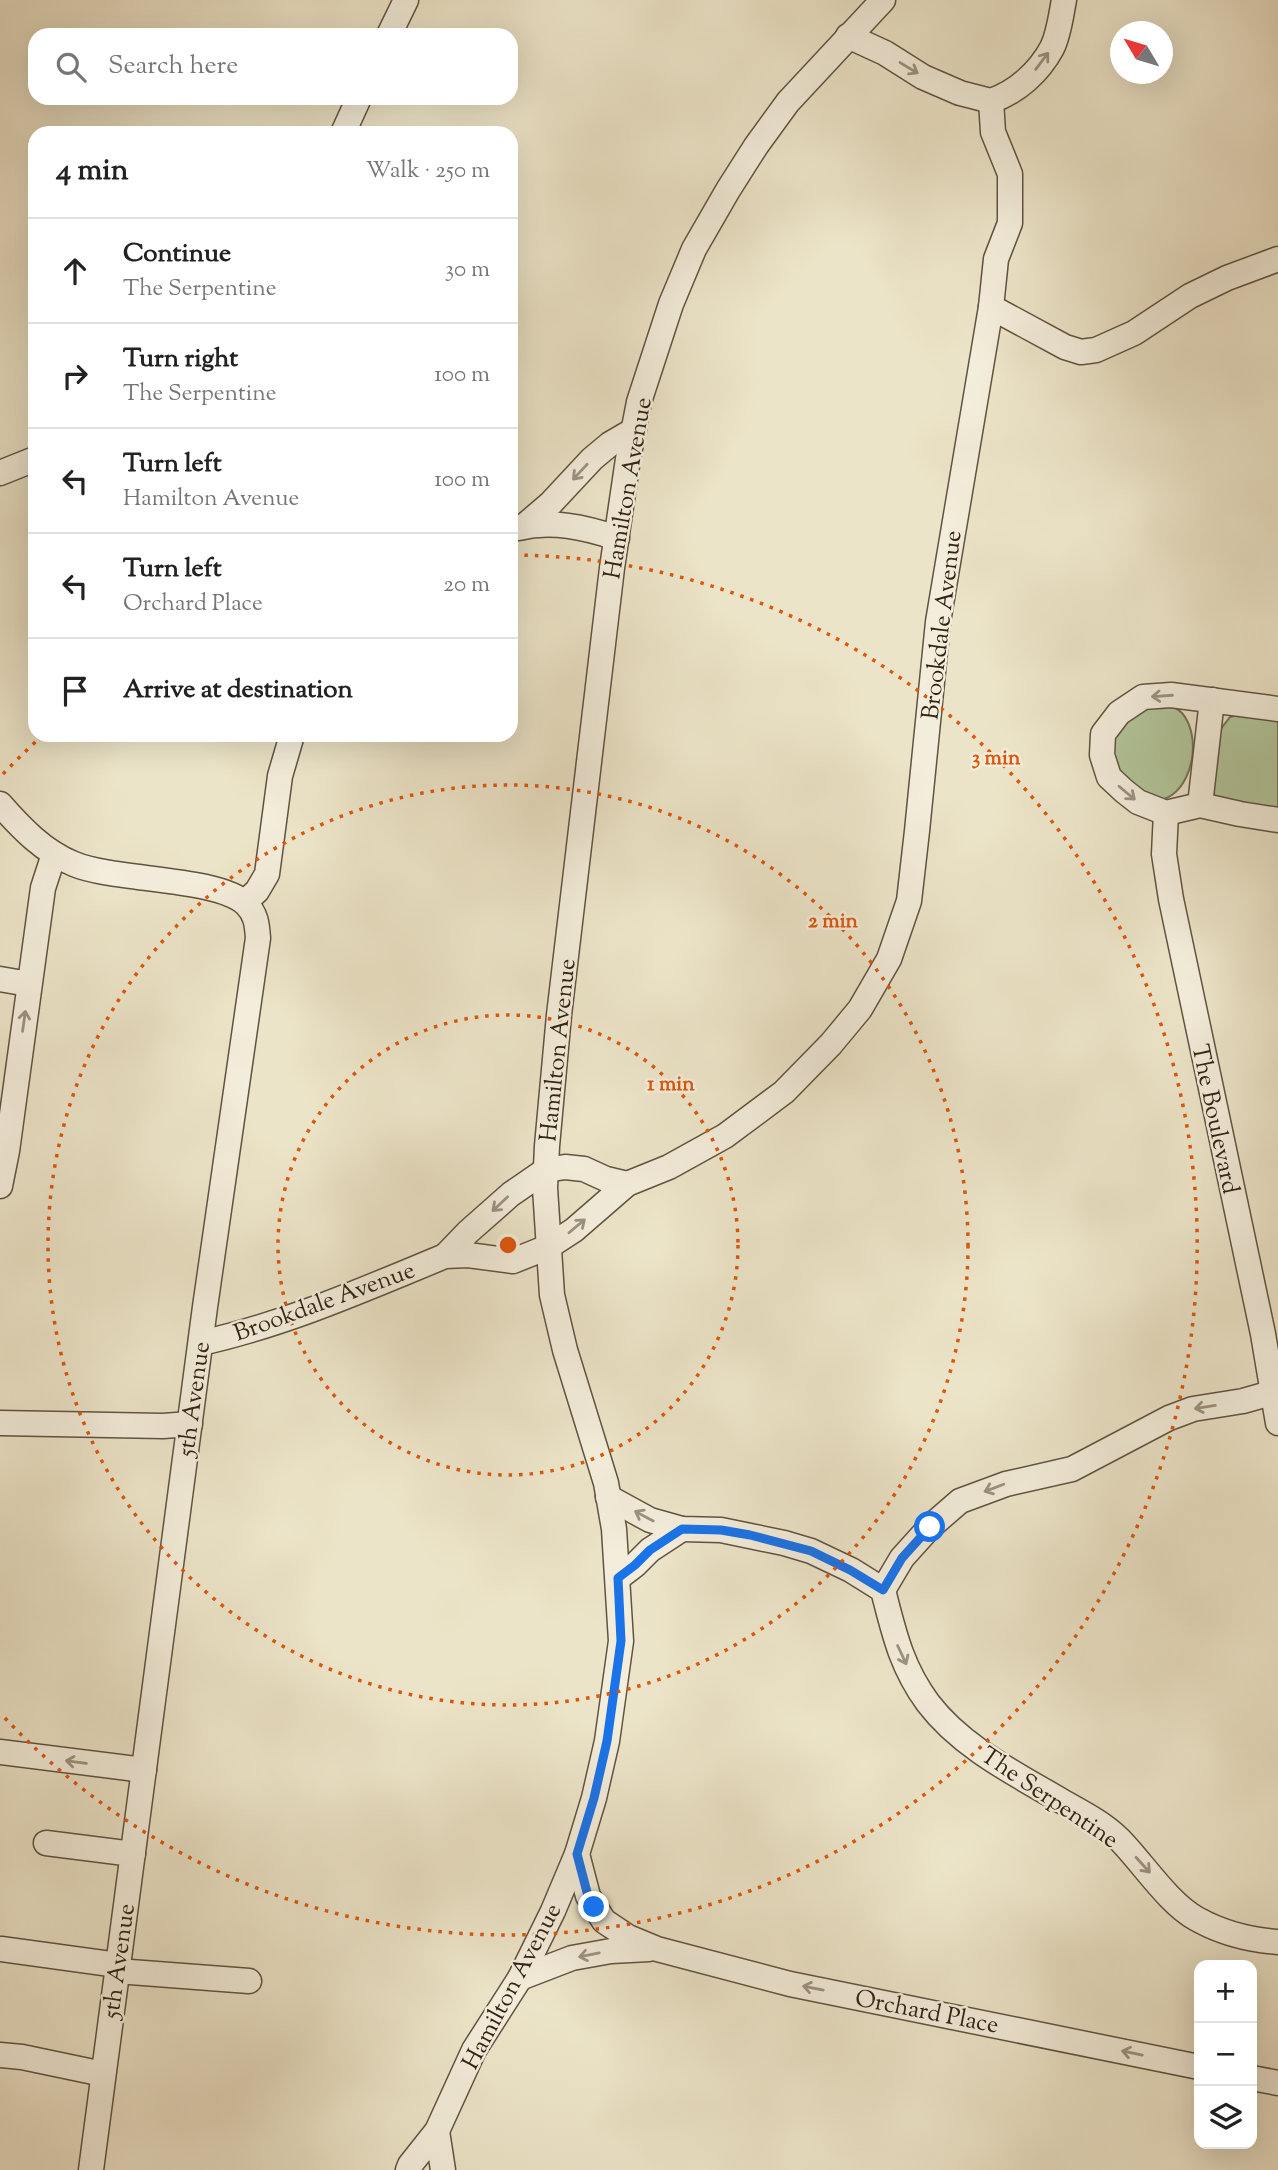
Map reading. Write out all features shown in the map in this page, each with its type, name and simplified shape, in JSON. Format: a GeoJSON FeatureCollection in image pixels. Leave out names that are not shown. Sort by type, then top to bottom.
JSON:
{"type":"FeatureCollection","features":[{"type":"Feature","properties":{"kind":"street"},"geometry":{"type":"LineString","coordinates":[[392,28],[406,0]]}},
{"type":"Feature","properties":{"kind":"street","name":"Hamilton Avenue"},"geometry":{"type":"LineString","coordinates":[[408,2170],[437,2131],[474,2050],[520,1978],[577,1854],[607,1741],[621,1641],[617,1556],[608,1497],[565,1350],[552,1295],[545,1170],[559,1015],[617,538],[639,402],[671,304],[694,249],[756,146],[788,102],[883,0]]}},
{"type":"Feature","properties":{"kind":"street"},"geometry":{"type":"LineString","coordinates":[[848,36],[885,53],[923,77],[960,93],[991,101],[1008,95],[1029,78],[1052,48],[1064,0]]}},
{"type":"Feature","properties":{"kind":"street","name":"Brookdale Avenue"},"geometry":{"type":"LineString","coordinates":[[201,1343],[233,1336],[307,1312],[445,1256],[468,1255],[513,1261],[548,1247],[574,1230],[627,1184],[669,1167],[725,1136],[784,1092],[831,1044],[860,1009],[889,959],[909,901],[938,622],[991,307],[996,259],[1010,223],[1010,174],[993,132],[991,101]]}},
{"type":"Feature","properties":{"kind":"street"},"geometry":{"type":"LineString","coordinates":[[347,126],[356,105]]}},
{"type":"Feature","properties":{"kind":"street"},"geometry":{"type":"LineString","coordinates":[[991,307],[1065,347],[1081,352],[1096,350],[1134,333],[1190,296],[1227,278],[1278,259]]}},
{"type":"Feature","properties":{"kind":"street"},"geometry":{"type":"LineString","coordinates":[[518,528],[551,503],[592,459],[610,444],[634,430]]}},
{"type":"Feature","properties":{"kind":"street"},"geometry":{"type":"LineString","coordinates":[[0,473],[28,461]]}},
{"type":"Feature","properties":{"kind":"street"},"geometry":{"type":"LineString","coordinates":[[518,529],[558,524],[589,529],[617,538]]}},
{"type":"Feature","properties":{"kind":"street"},"geometry":{"type":"LineString","coordinates":[[1278,709],[1171,695],[1143,697],[1119,713],[1103,734],[1102,755],[1109,777],[1138,802],[1166,813],[1200,805],[1278,820]]}},
{"type":"Feature","properties":{"kind":"street"},"geometry":{"type":"LineString","coordinates":[[1200,805],[1212,700]]}},
{"type":"Feature","properties":{"kind":"street"},"geometry":{"type":"LineString","coordinates":[[0,804],[20,828],[54,854],[76,865],[204,887],[245,902],[257,891],[267,874],[280,776],[290,742]]}},
{"type":"Feature","properties":{"kind":"street","name":"The Boulevard"},"geometry":{"type":"LineString","coordinates":[[1166,813],[1164,854],[1171,899],[1275,1391],[1278,1423]]}},
{"type":"Feature","properties":{"kind":"street"},"geometry":{"type":"LineString","coordinates":[[0,1185],[43,888],[54,854]]}},
{"type":"Feature","properties":{"kind":"street","name":"5th Avenue"},"geometry":{"type":"LineString","coordinates":[[91,2170],[190,1424],[258,938],[257,919],[245,902]]}},
{"type":"Feature","properties":{"kind":"street"},"geometry":{"type":"LineString","coordinates":[[0,979],[29,984]]}},
{"type":"Feature","properties":{"kind":"street"},"geometry":{"type":"LineString","coordinates":[[545,1170],[565,1167],[583,1169],[607,1180],[627,1184]]}},
{"type":"Feature","properties":{"kind":"street","name":"Brookdale Avenue"},"geometry":{"type":"LineString","coordinates":[[445,1256],[511,1194],[545,1170]]}},
{"type":"Feature","properties":{"kind":"street"},"geometry":{"type":"LineString","coordinates":[[608,1497],[650,1520],[682,1529],[721,1530],[761,1537],[811,1551],[883,1590],[902,1558],[930,1527],[960,1502],[1006,1484],[1072,1469],[1169,1418],[1193,1409],[1243,1401],[1275,1391]]}},
{"type":"Feature","properties":{"kind":"street"},"geometry":{"type":"LineString","coordinates":[[0,1423],[163,1426],[190,1424]]}},
{"type":"Feature","properties":{"kind":"street"},"geometry":{"type":"LineString","coordinates":[[618,1578],[650,1550],[682,1529]]}},
{"type":"Feature","properties":{"kind":"street","name":"The Serpentine"},"geometry":{"type":"LineString","coordinates":[[883,1590],[898,1648],[915,1684],[930,1705],[968,1742],[1117,1837],[1175,1901],[1195,1918],[1227,1933],[1278,1942]]}},
{"type":"Feature","properties":{"kind":"street"},"geometry":{"type":"LineString","coordinates":[[0,1752],[144,1770]]}},
{"type":"Feature","properties":{"kind":"street"},"geometry":{"type":"LineString","coordinates":[[46,1843],[133,1854]]}},
{"type":"Feature","properties":{"kind":"street","name":"Orchard Place"},"geometry":{"type":"LineString","coordinates":[[577,1854],[588,1896],[604,1921],[628,1937],[657,1949],[790,1984],[1194,2066]]}},
{"type":"Feature","properties":{"kind":"street"},"geometry":{"type":"LineString","coordinates":[[1,1949],[117,1968],[249,1981]]}},
{"type":"Feature","properties":{"kind":"street","name":"Orchard Place"},"geometry":{"type":"LineString","coordinates":[[520,1978],[572,1958],[611,1951],[657,1949]]}},
{"type":"Feature","properties":{"kind":"street"},"geometry":{"type":"LineString","coordinates":[[0,2055],[103,2074]]}},
{"type":"Feature","properties":{"kind":"street"},"geometry":{"type":"LineString","coordinates":[[1257,2079],[1278,2083]]}},
{"type":"Feature","properties":{"kind":"street"},"geometry":{"type":"LineString","coordinates":[[437,2131],[443,2170]]}},
{"type":"Feature","properties":{"kind":"green space"},"geometry":{"type":"Polygon","coordinates":[[[1167,704],[1180,712],[1188,722],[1193,744],[1192,756],[1186,778],[1180,787],[1157,802],[1124,778],[1112,755],[1117,726],[1137,708],[1167,704]]]}},
{"type":"Feature","properties":{"kind":"green space"},"geometry":{"type":"Polygon","coordinates":[[[1244,713],[1278,718],[1278,812],[1217,799],[1211,790],[1220,730],[1230,717],[1244,713]]]}},
{"type":"Feature","properties":{"kind":"route"},"geometry":{"type":"LineString","coordinates":[[594,1907],[588,1896],[577,1854],[607,1741],[621,1641],[618,1578],[650,1550],[682,1529],[721,1530],[811,1551],[883,1590],[902,1558],[930,1527]]}}]}
